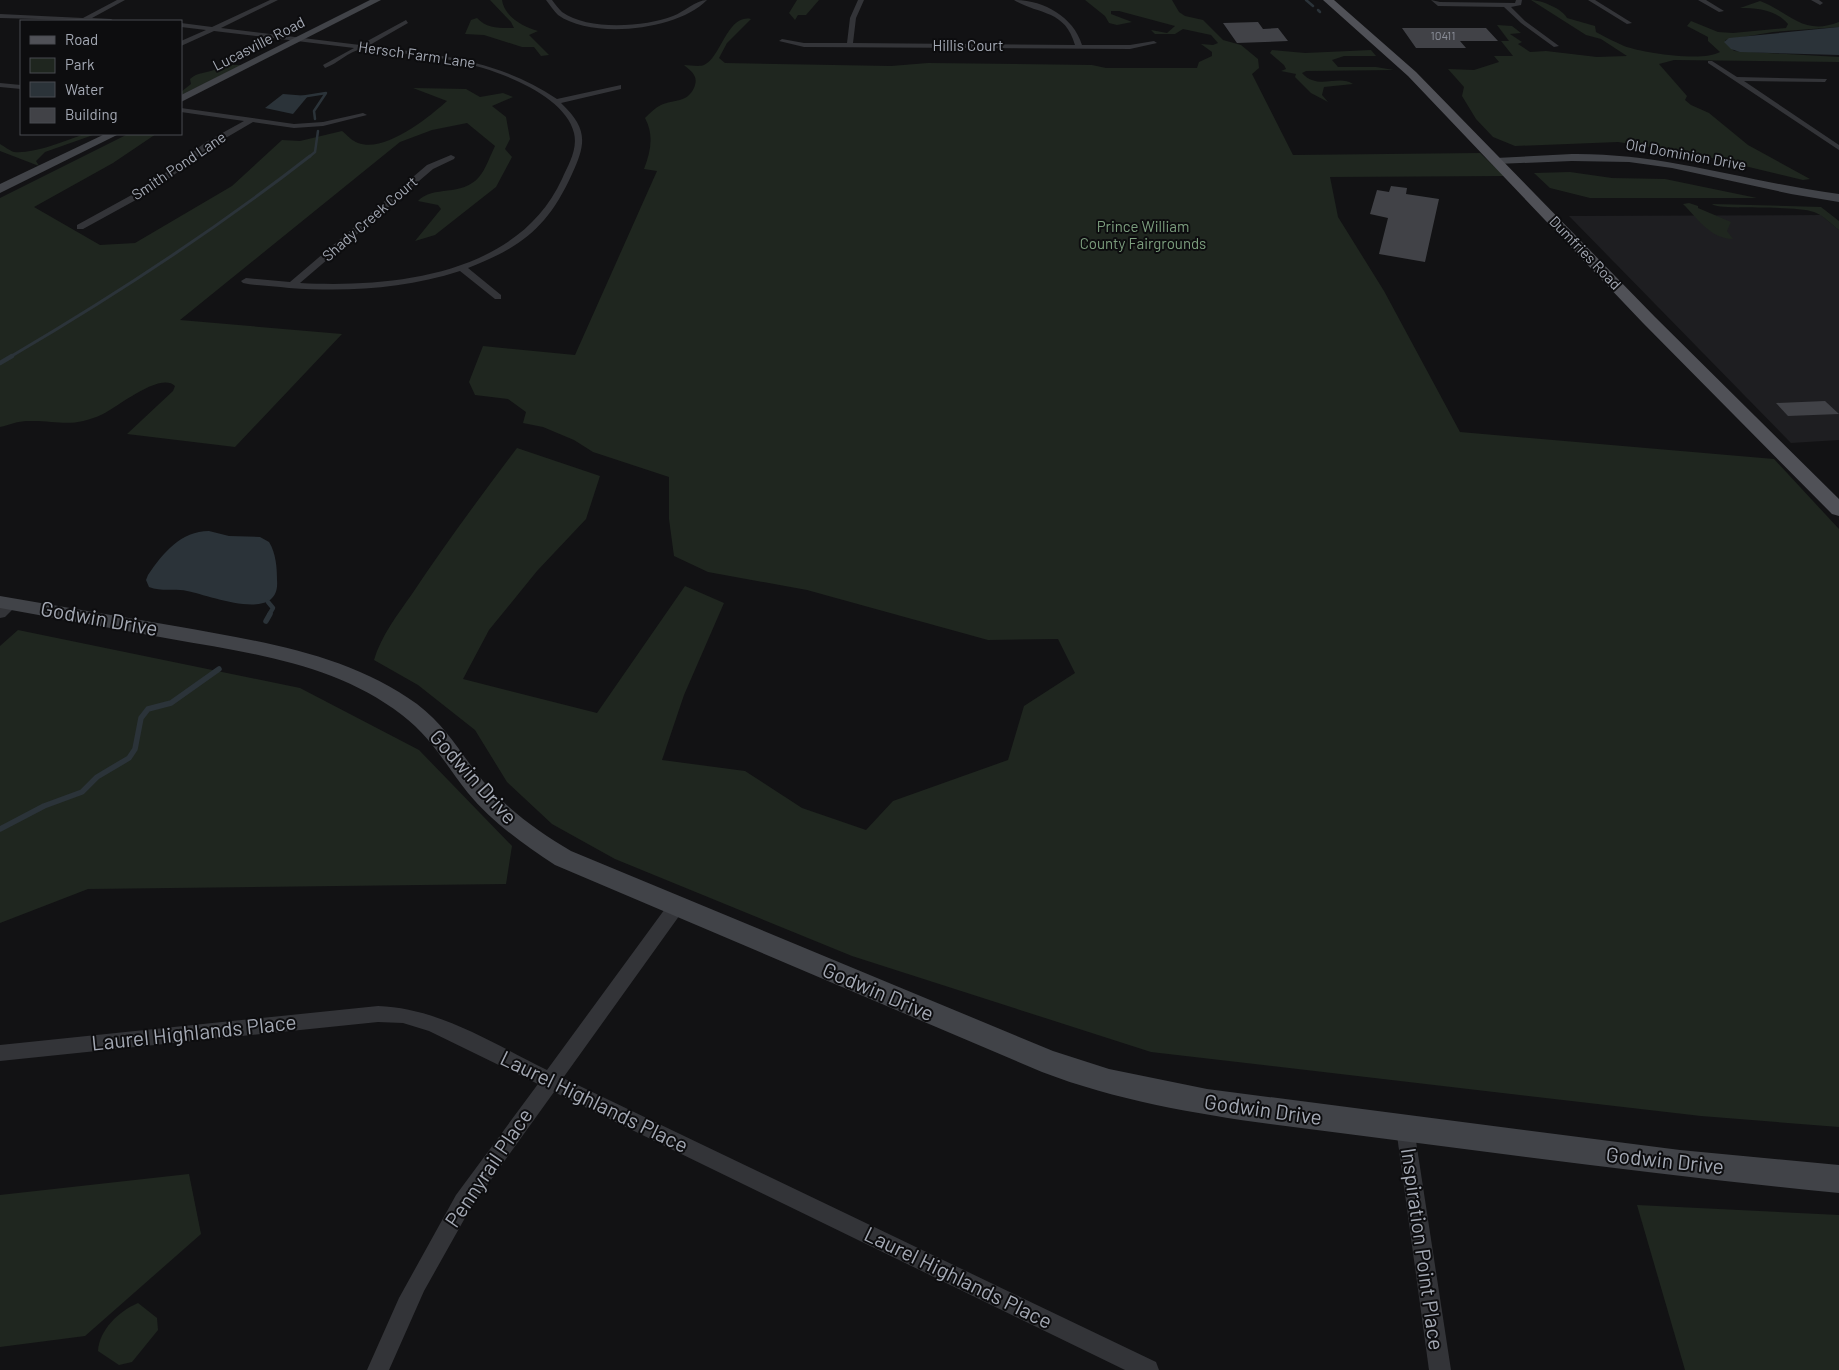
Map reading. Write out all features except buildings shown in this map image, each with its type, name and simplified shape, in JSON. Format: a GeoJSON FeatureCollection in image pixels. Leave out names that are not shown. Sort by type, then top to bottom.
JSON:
{"type":"FeatureCollection","features":[{"type":"Feature","properties":{"kind":"main road","name":"Dumfries Road"},"geometry":{"type":"LineString","coordinates":[[1328,0],[1412,74],[1839,510]]}},
{"type":"Feature","properties":{"kind":"street"},"geometry":{"type":"LineString","coordinates":[[0,16],[84,20],[122,0]]}},
{"type":"Feature","properties":{"kind":"street"},"geometry":{"type":"LineString","coordinates":[[182,44],[275,0]]}},
{"type":"Feature","properties":{"kind":"street","name":"Lucasville Road"},"geometry":{"type":"LineString","coordinates":[[182,99],[377,0]]}},
{"type":"Feature","properties":{"kind":"street"},"geometry":{"type":"LineString","coordinates":[[549,0],[559,13],[572,20],[588,24],[614,26],[640,25],[675,18],[690,12],[704,0]]}},
{"type":"Feature","properties":{"kind":"street"},"geometry":{"type":"LineString","coordinates":[[850,45],[853,18],[861,0]]}},
{"type":"Feature","properties":{"kind":"street"},"geometry":{"type":"LineString","coordinates":[[1017,0],[1048,11],[1066,21],[1074,30],[1079,46]]}},
{"type":"Feature","properties":{"kind":"street"},"geometry":{"type":"LineString","coordinates":[[1028,3],[1036,0]]}},
{"type":"Feature","properties":{"kind":"street"},"geometry":{"type":"LineString","coordinates":[[1434,0],[1438,4],[1506,5],[1519,4],[1519,0]]}},
{"type":"Feature","properties":{"kind":"street"},"geometry":{"type":"LineString","coordinates":[[1591,0],[1629,23]]}},
{"type":"Feature","properties":{"kind":"street"},"geometry":{"type":"LineString","coordinates":[[1701,0],[1721,11]]}},
{"type":"Feature","properties":{"kind":"street"},"geometry":{"type":"LineString","coordinates":[[1506,5],[1523,22],[1556,46]]}},
{"type":"Feature","properties":{"kind":"street"},"geometry":{"type":"LineString","coordinates":[[325,66],[406,22]]}},
{"type":"Feature","properties":{"kind":"street","name":"Hersch Farm Lane"},"geometry":{"type":"LineString","coordinates":[[182,25],[361,46],[484,64],[518,80],[555,102],[573,120],[579,141],[577,158],[556,201],[540,220],[520,237],[498,251],[461,267],[429,277],[386,286],[330,289],[246,281]]}},
{"type":"Feature","properties":{"kind":"street","name":"Hillis Court"},"geometry":{"type":"LineString","coordinates":[[782,41],[800,44],[850,45],[1130,47],[1154,43]]}},
{"type":"Feature","properties":{"kind":"street"},"geometry":{"type":"LineString","coordinates":[[261,60],[300,45],[330,43]]}},
{"type":"Feature","properties":{"kind":"street"},"geometry":{"type":"LineString","coordinates":[[1710,62],[1839,148]]}},
{"type":"Feature","properties":{"kind":"street"},"geometry":{"type":"LineString","coordinates":[[1734,78],[1826,80]]}},
{"type":"Feature","properties":{"kind":"street"},"geometry":{"type":"LineString","coordinates":[[0,85],[20,87]]}},
{"type":"Feature","properties":{"kind":"street"},"geometry":{"type":"LineString","coordinates":[[555,102],[618,87]]}},
{"type":"Feature","properties":{"kind":"street"},"geometry":{"type":"LineString","coordinates":[[182,110],[304,126],[363,116]]}},
{"type":"Feature","properties":{"kind":"street","name":"Smith Pond Lane"},"geometry":{"type":"LineString","coordinates":[[80,227],[151,188],[210,144],[252,120]]}},
{"type":"Feature","properties":{"kind":"street"},"geometry":{"type":"LineString","coordinates":[[3,187],[111,135]]}},
{"type":"Feature","properties":{"kind":"street","name":"Shady Creek Court"},"geometry":{"type":"LineString","coordinates":[[292,286],[430,168],[451,157]]}},
{"type":"Feature","properties":{"kind":"street","name":"Old Dominion Drive"},"geometry":{"type":"LineString","coordinates":[[1496,161],[1628,158],[1676,165],[1790,191],[1839,198]]}},
{"type":"Feature","properties":{"kind":"street"},"geometry":{"type":"LineString","coordinates":[[461,267],[498,297]]}},
{"type":"Feature","properties":{"kind":"street","name":"Godwin Drive"},"geometry":{"type":"LineString","coordinates":[[4,607],[266,649],[318,662],[356,678],[387,694],[434,731],[476,787],[502,815],[531,838],[563,858],[676,908],[1051,1064],[1109,1082],[1206,1102],[1680,1164],[1839,1179]]}},
{"type":"Feature","properties":{"kind":"street","name":"Pennyrail Place"},"geometry":{"type":"LineString","coordinates":[[378,1370],[436,1248],[464,1202],[550,1080],[676,908]]}},
{"type":"Feature","properties":{"kind":"street","name":"Laurel Highlands Place"},"geometry":{"type":"LineString","coordinates":[[0,1053],[378,1014],[403,1015],[434,1024],[1148,1370]]}},
{"type":"Feature","properties":{"kind":"street","name":"Inspiration Point Place"},"geometry":{"type":"LineString","coordinates":[[1404,1128],[1440,1370]]}},
{"type":"Feature","properties":{"kind":"shaded area"},"geometry":{"type":"Polygon","coordinates":[[[1821,215],[1839,230],[1839,440],[1791,443],[1569,216],[1821,215]]]}},
{"type":"Feature","properties":{"kind":"green space"},"geometry":{"type":"Polygon","coordinates":[[[490,0],[502,0],[510,16],[526,27],[538,31],[529,35],[549,55],[541,56],[534,47],[522,47],[484,35],[465,34],[471,20],[477,18],[489,26],[514,28],[511,22],[490,0]]]}},
{"type":"Feature","properties":{"kind":"green space"},"geometry":{"type":"Polygon","coordinates":[[[797,0],[819,0],[806,15],[798,15],[795,20],[789,13],[797,0]]]}},
{"type":"Feature","properties":{"kind":"green space","name":"Prince William County Fairgrounds"},"geometry":{"type":"Polygon","coordinates":[[[1085,0],[1172,0],[1179,12],[1185,16],[1203,20],[1223,40],[1241,45],[1258,59],[1259,68],[1252,74],[1293,155],[1480,153],[1504,176],[1330,177],[1338,217],[1384,291],[1460,432],[1774,459],[1839,529],[1839,1127],[1701,1116],[1151,1052],[852,956],[615,859],[552,824],[507,782],[475,730],[418,685],[374,660],[385,634],[396,617],[450,538],[517,448],[600,476],[586,519],[537,571],[489,630],[463,679],[597,713],[685,586],[724,603],[684,695],[662,760],[745,771],[802,808],[866,830],[893,801],[1008,760],[1024,706],[1075,673],[1058,639],[988,640],[807,590],[708,572],[674,556],[669,519],[669,477],[593,452],[574,440],[543,427],[523,423],[526,412],[508,399],[475,395],[469,382],[483,346],[575,355],[657,171],[644,169],[650,143],[650,131],[645,118],[661,105],[684,98],[691,93],[696,80],[692,72],[684,65],[702,66],[710,61],[736,23],[743,19],[751,19],[727,43],[719,58],[725,63],[891,66],[928,63],[1092,65],[1106,68],[1197,68],[1199,62],[1212,56],[1212,52],[1201,44],[1213,45],[1218,43],[1211,35],[1183,29],[1175,34],[1155,34],[1151,30],[1167,33],[1175,26],[1119,11],[1111,11],[1111,14],[1132,22],[1117,25],[1109,23],[1105,16],[1085,0]]]}},
{"type":"Feature","properties":{"kind":"green space"},"geometry":{"type":"Polygon","coordinates":[[[1531,0],[1561,11],[1567,18],[1595,26],[1596,32],[1624,46],[1645,51],[1687,56],[1712,55],[1720,52],[1708,41],[1708,37],[1687,26],[1691,21],[1718,32],[1733,33],[1786,28],[1788,24],[1772,13],[1760,9],[1740,8],[1760,1],[1806,25],[1827,26],[1839,22],[1839,27],[1773,32],[1725,40],[1734,51],[1839,57],[1839,62],[1674,60],[1659,64],[1687,96],[1685,100],[1691,105],[1709,113],[1748,145],[1810,179],[1803,180],[1695,154],[1618,142],[1515,146],[1493,137],[1476,119],[1462,96],[1464,87],[1448,69],[1474,70],[1499,62],[1494,56],[1513,56],[1501,41],[1509,41],[1497,25],[1512,26],[1521,33],[1510,34],[1522,42],[1518,44],[1530,52],[1546,51],[1597,57],[1627,56],[1601,39],[1586,35],[1531,0]]]}},
{"type":"Feature","properties":{"kind":"green space"},"geometry":{"type":"Polygon","coordinates":[[[1272,50],[1305,53],[1371,50],[1376,56],[1344,56],[1332,60],[1338,67],[1376,67],[1394,70],[1306,71],[1302,73],[1315,81],[1347,81],[1353,84],[1324,87],[1322,95],[1328,102],[1311,93],[1295,77],[1296,74],[1281,71],[1286,69],[1270,53],[1272,50]]]}},
{"type":"Feature","properties":{"kind":"green space"},"geometry":{"type":"Polygon","coordinates":[[[230,61],[232,65],[242,65],[182,95],[182,91],[191,84],[190,79],[193,76],[212,71],[230,61]]]}},
{"type":"Feature","properties":{"kind":"green space"},"geometry":{"type":"Polygon","coordinates":[[[413,88],[466,89],[480,97],[503,93],[513,97],[492,106],[506,117],[510,139],[505,149],[512,157],[496,187],[435,235],[415,241],[441,209],[438,205],[418,201],[431,193],[456,189],[472,183],[484,170],[495,146],[467,123],[432,130],[400,142],[180,320],[342,334],[235,447],[127,434],[173,391],[175,386],[168,383],[150,386],[92,419],[73,423],[24,421],[0,427],[0,198],[126,135],[155,135],[113,163],[34,207],[100,245],[135,243],[232,186],[282,140],[300,141],[342,131],[358,143],[369,145],[381,143],[406,132],[447,101],[413,88]]]}},
{"type":"Feature","properties":{"kind":"green space"},"geometry":{"type":"Polygon","coordinates":[[[81,135],[93,135],[45,152],[36,161],[39,166],[0,151],[0,144],[14,152],[30,151],[81,135]]]}},
{"type":"Feature","properties":{"kind":"green space"},"geometry":{"type":"Polygon","coordinates":[[[1570,172],[1612,178],[1665,179],[1757,198],[1590,198],[1550,188],[1534,173],[1570,172]]]}},
{"type":"Feature","properties":{"kind":"green space"},"geometry":{"type":"Polygon","coordinates":[[[1689,203],[1731,222],[1727,231],[1733,239],[1718,236],[1711,232],[1683,204],[1689,203]]]}},
{"type":"Feature","properties":{"kind":"green space"},"geometry":{"type":"Polygon","coordinates":[[[1712,204],[1821,207],[1839,221],[1839,230],[1821,215],[1814,212],[1790,208],[1728,207],[1712,204]]]}},
{"type":"Feature","properties":{"kind":"green space"},"geometry":{"type":"Polygon","coordinates":[[[18,630],[300,688],[419,750],[512,846],[506,884],[88,889],[0,923],[0,646],[18,630]]]}},
{"type":"Feature","properties":{"kind":"green space"},"geometry":{"type":"Polygon","coordinates":[[[189,1174],[201,1234],[85,1336],[0,1347],[0,1195],[189,1174]]]}},
{"type":"Feature","properties":{"kind":"green space"},"geometry":{"type":"Polygon","coordinates":[[[1637,1205],[1839,1215],[1839,1370],[1685,1370],[1637,1205]]]}},
{"type":"Feature","properties":{"kind":"green space"},"geometry":{"type":"Polygon","coordinates":[[[138,1303],[157,1318],[158,1330],[132,1362],[119,1365],[98,1351],[99,1343],[111,1322],[131,1306],[138,1303]]]}},
{"type":"Feature","properties":{"kind":"water"},"geometry":{"type":"Polygon","coordinates":[[[1839,27],[1839,55],[1740,52],[1731,49],[1724,42],[1729,38],[1839,27]]]}},
{"type":"Feature","properties":{"kind":"water"},"geometry":{"type":"Polygon","coordinates":[[[283,94],[308,96],[293,114],[265,108],[283,94]]]}},
{"type":"Feature","properties":{"kind":"water"},"geometry":{"type":"Polygon","coordinates":[[[209,531],[229,536],[260,537],[269,542],[275,556],[277,580],[275,594],[268,601],[256,604],[242,604],[187,591],[149,587],[146,580],[148,575],[167,551],[181,539],[199,532],[209,531]]]}},
{"type":"Feature","properties":{"kind":"waterway"},"geometry":{"type":"LineString","coordinates":[[1306,0],[1313,6]]}},
{"type":"Feature","properties":{"kind":"waterway"},"geometry":{"type":"LineString","coordinates":[[301,97],[326,93],[314,111],[315,119]]}},
{"type":"Feature","properties":{"kind":"waterway"},"geometry":{"type":"LineString","coordinates":[[309,157],[315,152],[318,131]]}},
{"type":"Feature","properties":{"kind":"waterway"},"geometry":{"type":"LineString","coordinates":[[10,357],[87,310],[201,236],[310,156]]}},
{"type":"Feature","properties":{"kind":"waterway"},"geometry":{"type":"LineString","coordinates":[[0,363],[12,356]]}},
{"type":"Feature","properties":{"kind":"waterway"},"geometry":{"type":"LineString","coordinates":[[268,602],[273,608],[269,615]]}},
{"type":"Feature","properties":{"kind":"waterway"},"geometry":{"type":"LineString","coordinates":[[266,621],[270,614]]}},
{"type":"Feature","properties":{"kind":"waterway"},"geometry":{"type":"LineString","coordinates":[[0,829],[44,806],[82,792],[97,777],[129,758],[135,749],[141,718],[148,709],[171,703],[219,669]]}}]}
